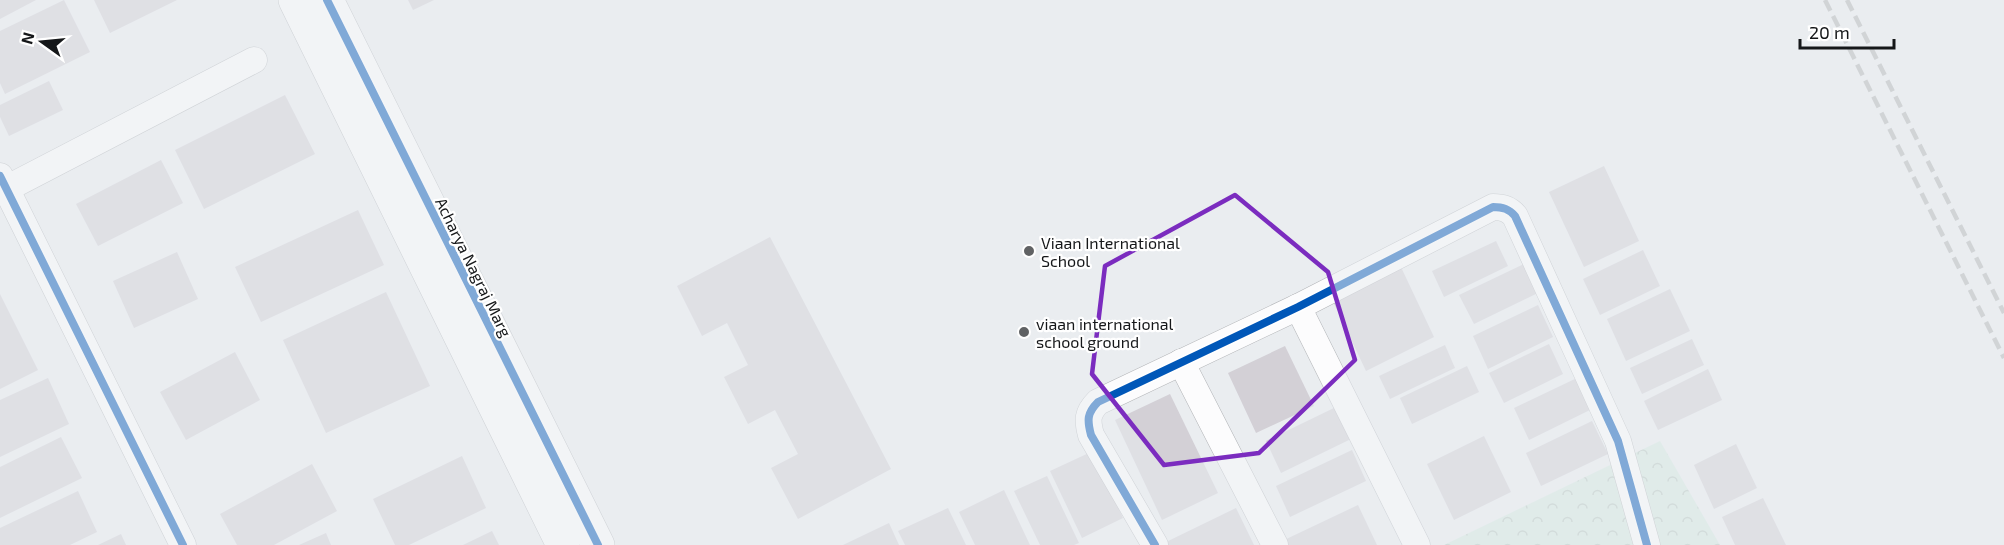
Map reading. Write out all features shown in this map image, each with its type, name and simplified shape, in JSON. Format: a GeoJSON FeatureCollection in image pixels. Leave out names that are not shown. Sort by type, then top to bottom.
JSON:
{"type":"FeatureCollection","features":[{"type":"Feature","properties":{"kind":"street"},"geometry":{"type":"LineString","coordinates":[[295,0],[563,545]]}},
{"type":"Feature","properties":{"kind":"street","name":"Acharya Nagraj Marg"},"geometry":{"type":"LineString","coordinates":[[327,0],[597,545]]}},
{"type":"Feature","properties":{"kind":"street"},"geometry":{"type":"LineString","coordinates":[[183,545],[2,186],[254,60]]}},
{"type":"Feature","properties":{"kind":"street"},"geometry":{"type":"LineString","coordinates":[[1146,542],[1091,435],[1088,421],[1089,411],[1098,402],[1298,307],[1494,207],[1502,207],[1510,210],[1515,216],[1618,441],[1647,545]]}},
{"type":"Feature","properties":{"kind":"street"},"geometry":{"type":"LineString","coordinates":[[1298,307],[1417,545]]}},
{"type":"Feature","properties":{"kind":"street"},"geometry":{"type":"LineString","coordinates":[[1181,362],[1275,545]]}},
{"type":"Feature","properties":{"kind":"highlighted area"},"geometry":{"type":"Polygon","coordinates":[[[1235,195],[1328,272],[1355,360],[1259,453],[1164,465],[1092,374],[1105,266],[1235,195]]]}},
{"type":"Feature","properties":{"kind":"green space"},"geometry":{"type":"Polygon","coordinates":[[[1660,441],[1720,545],[1444,545],[1660,441]]]}},
{"type":"Feature","properties":{"kind":"building"},"geometry":{"type":"Polygon","coordinates":[[[0,0],[36,0],[0,19],[0,0]]]}},
{"type":"Feature","properties":{"kind":"building"},"geometry":{"type":"Polygon","coordinates":[[[64,0],[90,52],[5,94],[0,83],[0,31],[64,0]]]}},
{"type":"Feature","properties":{"kind":"building"},"geometry":{"type":"Polygon","coordinates":[[[94,0],[177,0],[110,33],[94,0]]]}},
{"type":"Feature","properties":{"kind":"building"},"geometry":{"type":"Polygon","coordinates":[[[408,0],[434,0],[413,10],[408,0]]]}},
{"type":"Feature","properties":{"kind":"building"},"geometry":{"type":"Polygon","coordinates":[[[49,81],[63,110],[9,136],[0,117],[0,105],[49,81]]]}},
{"type":"Feature","properties":{"kind":"building"},"geometry":{"type":"Polygon","coordinates":[[[285,95],[315,154],[204,209],[175,150],[285,95]]]}},
{"type":"Feature","properties":{"kind":"building"},"geometry":{"type":"Polygon","coordinates":[[[161,160],[183,203],[98,246],[76,204],[161,160]]]}},
{"type":"Feature","properties":{"kind":"building"},"geometry":{"type":"Polygon","coordinates":[[[1604,166],[1639,241],[1584,267],[1549,192],[1604,166]]]}},
{"type":"Feature","properties":{"kind":"building"},"geometry":{"type":"Polygon","coordinates":[[[358,210],[384,265],[261,322],[235,267],[358,210]]]}},
{"type":"Feature","properties":{"kind":"building"},"geometry":{"type":"Polygon","coordinates":[[[770,237],[891,469],[798,519],[771,468],[798,454],[775,410],[748,424],[724,377],[748,365],[727,323],[702,336],[677,286],[770,237]]]}},
{"type":"Feature","properties":{"kind":"building"},"geometry":{"type":"Polygon","coordinates":[[[1496,241],[1508,266],[1444,297],[1432,271],[1496,241]]]}},
{"type":"Feature","properties":{"kind":"building"},"geometry":{"type":"Polygon","coordinates":[[[1643,250],[1660,286],[1600,315],[1583,279],[1643,250]]]}},
{"type":"Feature","properties":{"kind":"building"},"geometry":{"type":"Polygon","coordinates":[[[177,252],[198,299],[134,328],[113,281],[177,252]]]}},
{"type":"Feature","properties":{"kind":"building"},"geometry":{"type":"Polygon","coordinates":[[[1526,263],[1540,292],[1474,324],[1459,295],[1526,263]]]}},
{"type":"Feature","properties":{"kind":"building"},"geometry":{"type":"Polygon","coordinates":[[[1400,265],[1434,337],[1366,371],[1331,297],[1400,265]]]}},
{"type":"Feature","properties":{"kind":"building"},"geometry":{"type":"Polygon","coordinates":[[[1670,289],[1690,331],[1626,361],[1607,319],[1670,289]]]}},
{"type":"Feature","properties":{"kind":"building"},"geometry":{"type":"Polygon","coordinates":[[[386,292],[430,386],[326,433],[283,340],[386,292]]]}},
{"type":"Feature","properties":{"kind":"building"},"geometry":{"type":"Polygon","coordinates":[[[0,294],[38,370],[0,389],[0,294]]]}},
{"type":"Feature","properties":{"kind":"building"},"geometry":{"type":"Polygon","coordinates":[[[1538,305],[1553,337],[1488,369],[1473,336],[1538,305]]]}},
{"type":"Feature","properties":{"kind":"building"},"geometry":{"type":"Polygon","coordinates":[[[1692,339],[1704,365],[1642,394],[1630,368],[1692,339]]]}},
{"type":"Feature","properties":{"kind":"building"},"geometry":{"type":"Polygon","coordinates":[[[1549,344],[1563,374],[1504,403],[1489,373],[1549,344]]]}},
{"type":"Feature","properties":{"kind":"building"},"geometry":{"type":"Polygon","coordinates":[[[1445,345],[1455,368],[1390,399],[1379,376],[1445,345]]]}},
{"type":"Feature","properties":{"kind":"building"},"geometry":{"type":"Polygon","coordinates":[[[1285,346],[1314,406],[1256,433],[1228,373],[1285,346]]]}},
{"type":"Feature","properties":{"kind":"building"},"geometry":{"type":"Polygon","coordinates":[[[235,352],[260,400],[186,440],[160,392],[235,352]]]}},
{"type":"Feature","properties":{"kind":"building"},"geometry":{"type":"Polygon","coordinates":[[[1467,366],[1479,392],[1412,424],[1400,398],[1467,366]]]}},
{"type":"Feature","properties":{"kind":"building"},"geometry":{"type":"Polygon","coordinates":[[[1708,369],[1722,400],[1658,430],[1644,401],[1708,369]]]}},
{"type":"Feature","properties":{"kind":"building"},"geometry":{"type":"Polygon","coordinates":[[[1579,377],[1594,408],[1529,440],[1514,408],[1579,377]]]}},
{"type":"Feature","properties":{"kind":"building"},"geometry":{"type":"Polygon","coordinates":[[[48,378],[69,424],[0,457],[0,400],[48,378]]]}},
{"type":"Feature","properties":{"kind":"building"},"geometry":{"type":"Polygon","coordinates":[[[1170,394],[1218,493],[1162,520],[1115,420],[1170,394]]]}},
{"type":"Feature","properties":{"kind":"building"},"geometry":{"type":"Polygon","coordinates":[[[1336,407],[1351,439],[1281,473],[1266,441],[1336,407]]]}},
{"type":"Feature","properties":{"kind":"building"},"geometry":{"type":"Polygon","coordinates":[[[1592,421],[1608,454],[1541,486],[1526,453],[1592,421]]]}},
{"type":"Feature","properties":{"kind":"building"},"geometry":{"type":"Polygon","coordinates":[[[1484,436],[1511,492],[1454,520],[1427,464],[1484,436]]]}},
{"type":"Feature","properties":{"kind":"building"},"geometry":{"type":"Polygon","coordinates":[[[61,437],[82,478],[0,518],[0,467],[61,437]]]}},
{"type":"Feature","properties":{"kind":"building"},"geometry":{"type":"Polygon","coordinates":[[[1736,444],[1757,488],[1714,509],[1694,465],[1736,444]]]}},
{"type":"Feature","properties":{"kind":"building"},"geometry":{"type":"Polygon","coordinates":[[[1352,450],[1366,481],[1290,517],[1276,486],[1352,450]]]}},
{"type":"Feature","properties":{"kind":"building"},"geometry":{"type":"Polygon","coordinates":[[[1091,452],[1123,518],[1082,538],[1050,471],[1091,452]]]}},
{"type":"Feature","properties":{"kind":"building"},"geometry":{"type":"Polygon","coordinates":[[[462,456],[486,508],[409,545],[395,545],[373,499],[462,456]]]}},
{"type":"Feature","properties":{"kind":"building"},"geometry":{"type":"Polygon","coordinates":[[[312,464],[337,511],[274,545],[237,545],[220,514],[312,464]]]}},
{"type":"Feature","properties":{"kind":"building"},"geometry":{"type":"Polygon","coordinates":[[[1047,476],[1079,543],[1040,545],[1014,491],[1047,476]]]}},
{"type":"Feature","properties":{"kind":"building"},"geometry":{"type":"Polygon","coordinates":[[[1004,490],[1030,545],[975,545],[959,512],[1004,490]]]}},
{"type":"Feature","properties":{"kind":"building"},"geometry":{"type":"Polygon","coordinates":[[[78,491],[97,532],[70,545],[0,545],[0,528],[78,491]]]}},
{"type":"Feature","properties":{"kind":"building"},"geometry":{"type":"Polygon","coordinates":[[[1763,498],[1786,545],[1735,545],[1722,517],[1763,498]]]}},
{"type":"Feature","properties":{"kind":"building"},"geometry":{"type":"Polygon","coordinates":[[[1358,505],[1377,545],[1281,545],[1280,542],[1358,505]]]}},
{"type":"Feature","properties":{"kind":"building"},"geometry":{"type":"Polygon","coordinates":[[[948,508],[966,545],[905,545],[898,531],[948,508]]]}},
{"type":"Feature","properties":{"kind":"building"},"geometry":{"type":"Polygon","coordinates":[[[1236,508],[1254,545],[1165,545],[1164,543],[1236,508]]]}},
{"type":"Feature","properties":{"kind":"building"},"geometry":{"type":"Polygon","coordinates":[[[889,523],[899,545],[843,545],[889,523]]]}},
{"type":"Feature","properties":{"kind":"building"},"geometry":{"type":"Polygon","coordinates":[[[492,531],[499,545],[463,545],[492,531]]]}},
{"type":"Feature","properties":{"kind":"building"},"geometry":{"type":"Polygon","coordinates":[[[326,533],[331,545],[299,545],[326,533]]]}},
{"type":"Feature","properties":{"kind":"building"},"geometry":{"type":"Polygon","coordinates":[[[121,534],[126,545],[98,545],[121,534]]]}},
{"type":"Feature","properties":{"kind":"railway"},"geometry":{"type":"LineString","coordinates":[[1825,0],[2004,358]]}},
{"type":"Feature","properties":{"kind":"railway"},"geometry":{"type":"LineString","coordinates":[[1847,0],[2004,313]]}},
{"type":"Feature","properties":{"kind":"cycle path"},"geometry":{"type":"LineString","coordinates":[[327,0],[598,545]]}},
{"type":"Feature","properties":{"kind":"cycle path"},"geometry":{"type":"LineString","coordinates":[[0,176],[183,545]]}},
{"type":"Feature","properties":{"kind":"cycle path"},"geometry":{"type":"LineString","coordinates":[[1155,545],[1091,435],[1089,417],[1098,402],[1298,307],[1493,207],[1506,209],[1515,216],[1618,441],[1647,545]]}},
{"type":"Feature","properties":{"kind":"place","name":"Viaan International School"},"geometry":{"type":"Point","coordinates":[1029,251]}},
{"type":"Feature","properties":{"kind":"place","name":"viaan international school ground"},"geometry":{"type":"Point","coordinates":[1024,332]}}]}
